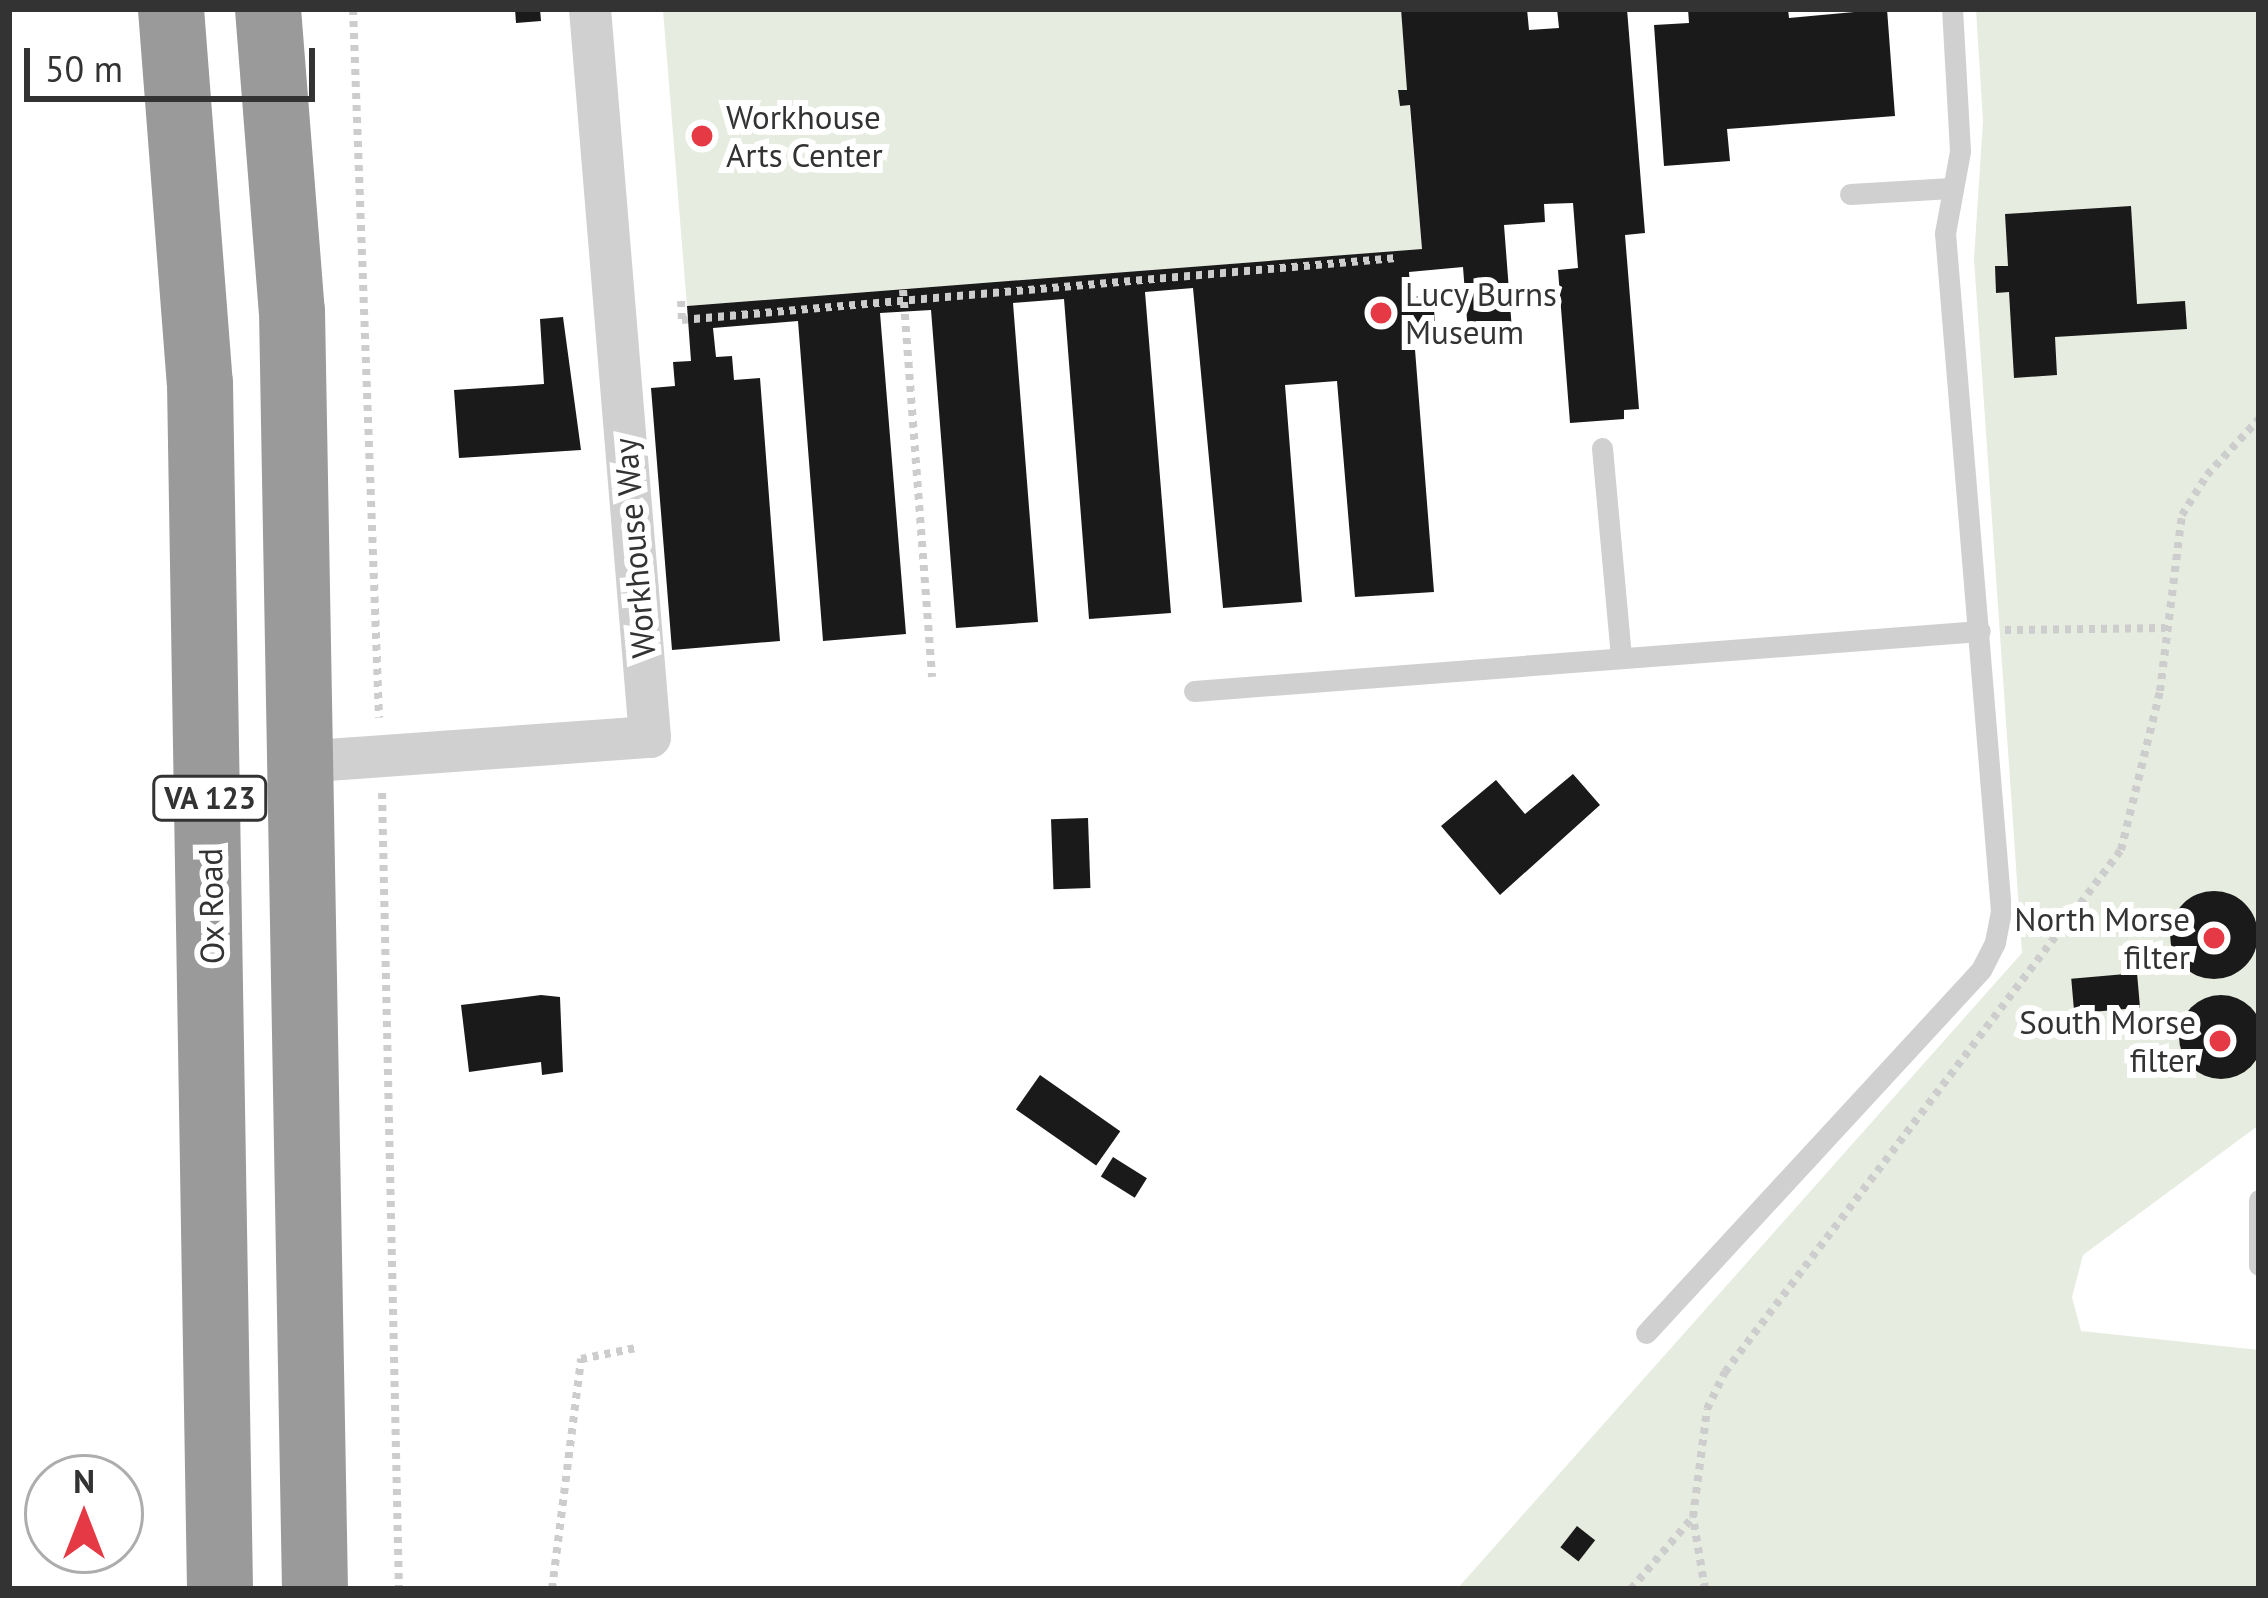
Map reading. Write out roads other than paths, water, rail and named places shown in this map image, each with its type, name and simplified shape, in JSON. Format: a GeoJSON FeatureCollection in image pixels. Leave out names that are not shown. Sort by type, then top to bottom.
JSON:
{"type":"FeatureCollection","features":[{"type":"Feature","properties":{"kind":"highway","name":"Ox Road"},"geometry":{"type":"LineString","coordinates":[[171,9],[200,383],[220,1589]]}},
{"type":"Feature","properties":{"kind":"highway","name":"VA 123"},"geometry":{"type":"LineString","coordinates":[[268,9],[292,311],[315,1589]]}},
{"type":"Feature","properties":{"kind":"street","name":"Workhouse Way"},"geometry":{"type":"LineString","coordinates":[[300,763],[650,737],[590,9]]}},
{"type":"Feature","properties":{"kind":"lane"},"geometry":{"type":"LineString","coordinates":[[1646,1334],[1982,970],[2001,911],[1946,233],[1960,151],[1952,9]]}},
{"type":"Feature","properties":{"kind":"lane"},"geometry":{"type":"LineString","coordinates":[[1850,194],[1951,188]]}},
{"type":"Feature","properties":{"kind":"lane"},"geometry":{"type":"LineString","coordinates":[[1602,448],[1622,656]]}},
{"type":"Feature","properties":{"kind":"lane"},"geometry":{"type":"LineString","coordinates":[[1194,691],[1980,631]]}},
{"type":"Feature","properties":{"kind":"lane"},"geometry":{"type":"LineString","coordinates":[[2259,1200],[2259,1265]]}},
{"type":"Feature","properties":{"kind":"place","name":"Workhouse Arts Center"},"geometry":{"type":"Point","coordinates":[702,136]}},
{"type":"Feature","properties":{"kind":"place","name":"Lucy Burns Museum"},"geometry":{"type":"Point","coordinates":[1381,313]}},
{"type":"Feature","properties":{"kind":"place","name":"North Morse filter"},"geometry":{"type":"Point","coordinates":[2214,938]}},
{"type":"Feature","properties":{"kind":"place","name":"South Morse filter"},"geometry":{"type":"Point","coordinates":[2220,1041]}}]}
